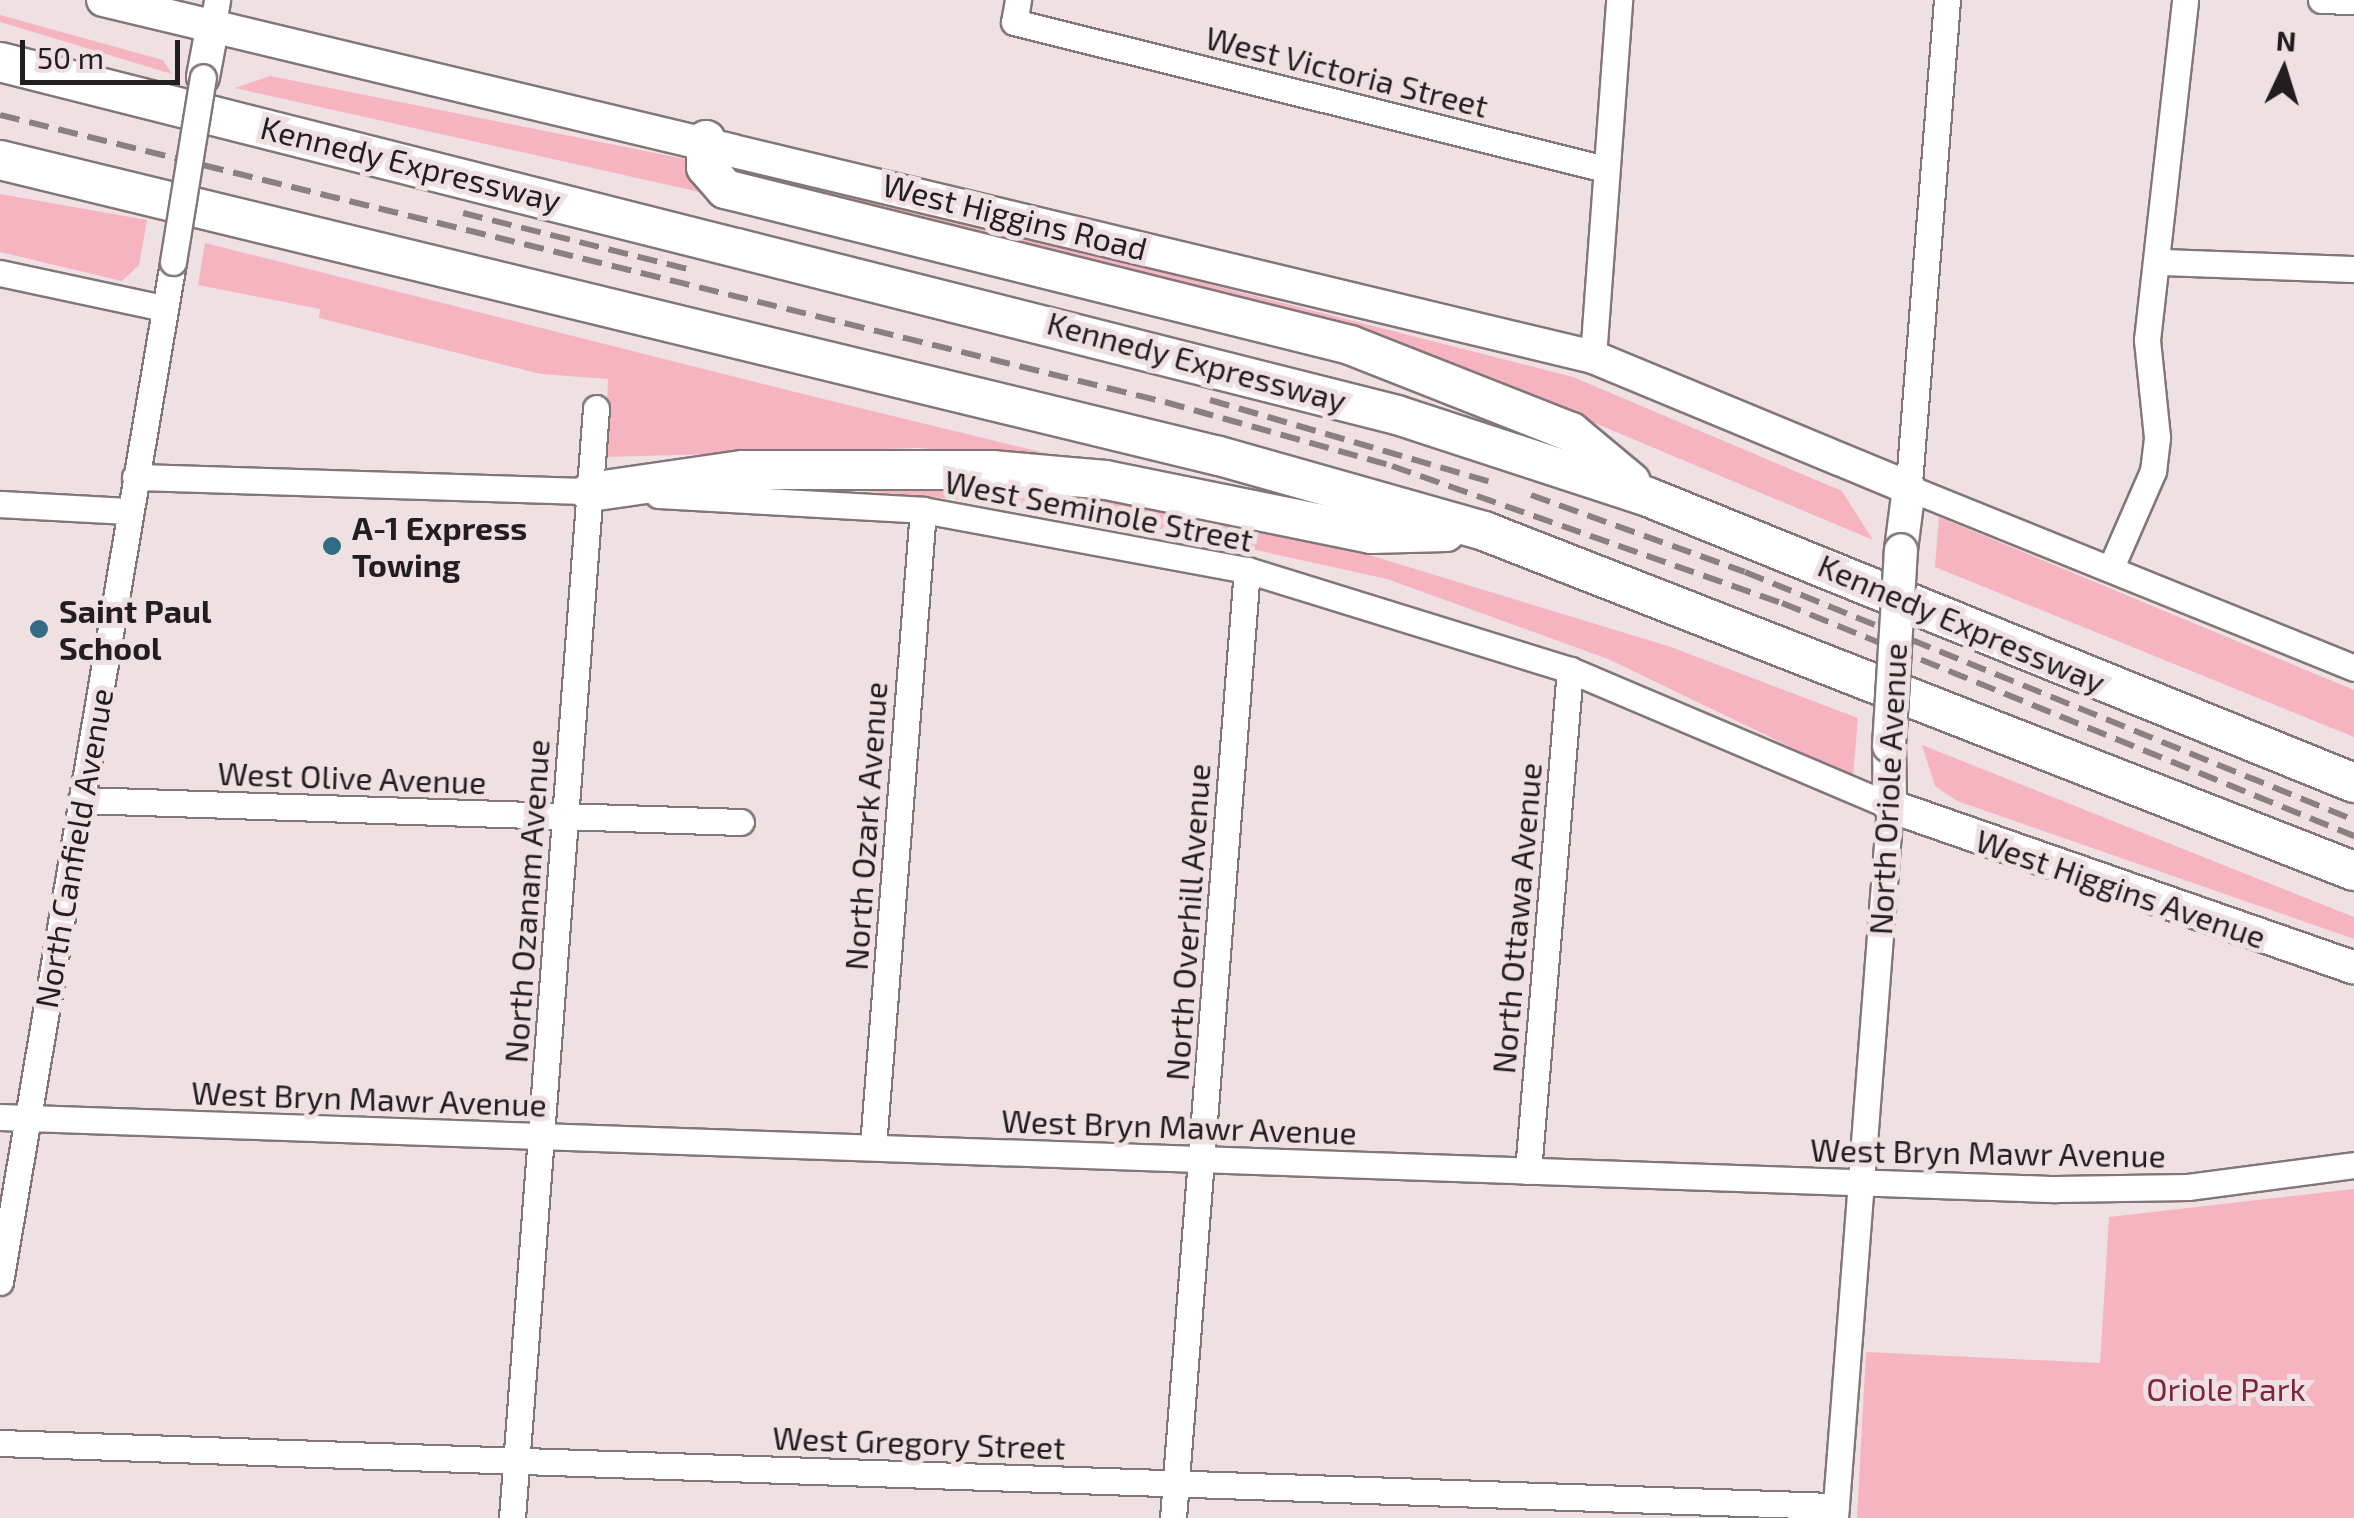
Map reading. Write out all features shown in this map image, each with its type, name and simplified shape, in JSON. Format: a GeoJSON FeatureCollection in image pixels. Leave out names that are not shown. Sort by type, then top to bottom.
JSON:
{"type":"FeatureCollection","features":[{"type":"Feature","properties":{"kind":"highway","name":"Kennedy Expressway"},"geometry":{"type":"LineString","coordinates":[[0,62],[1272,379],[1648,496],[2354,783]]}},
{"type":"Feature","properties":{"kind":"highway"},"geometry":{"type":"LineString","coordinates":[[706,140],[706,168],[724,189],[1350,345],[1571,432],[1648,496]]}},
{"type":"Feature","properties":{"kind":"highway"},"geometry":{"type":"LineString","coordinates":[[0,160],[1163,442],[1484,532],[2354,871]]}},
{"type":"Feature","properties":{"kind":"highway"},"geometry":{"type":"LineString","coordinates":[[590,492],[743,470],[992,470],[1106,480],[1370,534],[1484,532]]}},
{"type":"Feature","properties":{"kind":"main road","name":"West Higgins Road"},"geometry":{"type":"LineString","coordinates":[[103,0],[214,15],[1593,357],[1910,488]]}},
{"type":"Feature","properties":{"kind":"main road","name":"North Canfield Avenue"},"geometry":{"type":"LineString","coordinates":[[204,77],[214,15]]}},
{"type":"Feature","properties":{"kind":"main road","name":"North Oriole Avenue"},"geometry":{"type":"LineString","coordinates":[[1890,806],[1889,746],[1901,550],[1910,488]]}},
{"type":"Feature","properties":{"kind":"main road","name":"West Higgins Avenue"},"geometry":{"type":"LineString","coordinates":[[1890,806],[2354,968]]}},
{"type":"Feature","properties":{"kind":"street"},"geometry":{"type":"LineString","coordinates":[[1593,357],[1619,0]]}},
{"type":"Feature","properties":{"kind":"street","name":"North Oriole Avenue"},"geometry":{"type":"LineString","coordinates":[[1910,488],[1947,0]]}},
{"type":"Feature","properties":{"kind":"street"},"geometry":{"type":"LineString","coordinates":[[2112,566],[2153,472],[2147,340],[2162,262],[2185,0]]}},
{"type":"Feature","properties":{"kind":"street"},"geometry":{"type":"LineString","coordinates":[[2320,0],[2354,1]]}},
{"type":"Feature","properties":{"kind":"street","name":"West Victoria Street"},"geometry":{"type":"LineString","coordinates":[[1016,11],[1605,168]]}},
{"type":"Feature","properties":{"kind":"street","name":"North Canfield Avenue"},"geometry":{"type":"LineString","coordinates":[[0,1282],[204,77]]}},
{"type":"Feature","properties":{"kind":"street"},"geometry":{"type":"LineString","coordinates":[[2162,262],[2354,268]]}},
{"type":"Feature","properties":{"kind":"street"},"geometry":{"type":"LineString","coordinates":[[0,273],[163,308]]}},
{"type":"Feature","properties":{"kind":"street","name":"North Ozanam Avenue"},"geometry":{"type":"LineString","coordinates":[[512,1518],[596,408]]}},
{"type":"Feature","properties":{"kind":"street","name":"West Seminole Street"},"geometry":{"type":"LineString","coordinates":[[135,477],[590,492],[923,510],[1246,570],[1570,670],[1890,806]]}},
{"type":"Feature","properties":{"kind":"street"},"geometry":{"type":"LineString","coordinates":[[1910,488],[2112,566],[2354,668]]}},
{"type":"Feature","properties":{"kind":"street"},"geometry":{"type":"LineString","coordinates":[[0,504],[130,511]]}},
{"type":"Feature","properties":{"kind":"street","name":"North Ozark Avenue"},"geometry":{"type":"LineString","coordinates":[[873,1146],[923,510]]}},
{"type":"Feature","properties":{"kind":"street","name":"North Overhill Avenue"},"geometry":{"type":"LineString","coordinates":[[1173,1518],[1246,570]]}},
{"type":"Feature","properties":{"kind":"street","name":"North Ottawa Avenue"},"geometry":{"type":"LineString","coordinates":[[1528,1171],[1570,670]]}},
{"type":"Feature","properties":{"kind":"street","name":"West Olive Avenue"},"geometry":{"type":"LineString","coordinates":[[81,800],[741,822]]}},
{"type":"Feature","properties":{"kind":"street","name":"North Oriole Avenue"},"geometry":{"type":"LineString","coordinates":[[1835,1512],[1890,806]]}},
{"type":"Feature","properties":{"kind":"street","name":"West Bryn Mawr Avenue"},"geometry":{"type":"LineString","coordinates":[[0,1117],[1861,1185],[2188,1187],[2354,1165]]}},
{"type":"Feature","properties":{"kind":"street","name":"West Gregory Street"},"geometry":{"type":"LineString","coordinates":[[0,1443],[1176,1482],[1835,1512]]}},
{"type":"Feature","properties":{"kind":"green space"},"geometry":{"type":"Polygon","coordinates":[[[0,15],[163,60],[172,74],[0,22],[0,15]]]}},
{"type":"Feature","properties":{"kind":"green space"},"geometry":{"type":"Polygon","coordinates":[[[270,76],[685,159],[713,195],[235,88],[270,76]]]}},
{"type":"Feature","properties":{"kind":"green space"},"geometry":{"type":"Polygon","coordinates":[[[731,162],[1573,377],[1842,491],[1873,540],[1571,413],[727,171],[731,162]]]}},
{"type":"Feature","properties":{"kind":"green space"},"geometry":{"type":"Polygon","coordinates":[[[0,194],[147,220],[139,265],[122,281],[0,252],[0,194]]]}},
{"type":"Feature","properties":{"kind":"green space"},"geometry":{"type":"Polygon","coordinates":[[[205,243],[1081,462],[919,448],[605,457],[608,379],[541,374],[319,318],[320,309],[198,285],[205,243]]]}},
{"type":"Feature","properties":{"kind":"green space"},"geometry":{"type":"Polygon","coordinates":[[[1022,480],[1274,526],[1671,647],[1858,718],[1853,777],[1608,659],[1387,579],[1070,509],[761,482],[1022,480]]]}},
{"type":"Feature","properties":{"kind":"green space"},"geometry":{"type":"Polygon","coordinates":[[[1939,517],[2354,690],[2354,737],[1935,567],[1939,517]]]}},
{"type":"Feature","properties":{"kind":"green space"},"geometry":{"type":"Polygon","coordinates":[[[1922,745],[2354,917],[2354,939],[1957,801],[1935,786],[1922,745]]]}},
{"type":"Feature","properties":{"kind":"green space","name":"Oriole Park"},"geometry":{"type":"Polygon","coordinates":[[[2354,1189],[2354,1518],[1857,1518],[1866,1352],[2100,1363],[2109,1217],[2354,1189]]]}},
{"type":"Feature","properties":{"kind":"railway"},"geometry":{"type":"LineString","coordinates":[[0,115],[1165,402],[1392,466],[1782,603],[2354,836]]}},
{"type":"Feature","properties":{"kind":"railway"},"geometry":{"type":"LineString","coordinates":[[463,213],[691,270]]}},
{"type":"Feature","properties":{"kind":"railway"},"geometry":{"type":"LineString","coordinates":[[1210,400],[1498,484]]}},
{"type":"Feature","properties":{"kind":"railway"},"geometry":{"type":"LineString","coordinates":[[1531,495],[1745,572],[2354,820]]}},
{"type":"Feature","properties":{"kind":"place","name":"A-1 Express Towing"},"geometry":{"type":"Point","coordinates":[332,546]}},
{"type":"Feature","properties":{"kind":"place","name":"Saint Paul School"},"geometry":{"type":"Point","coordinates":[39,629]}}]}
